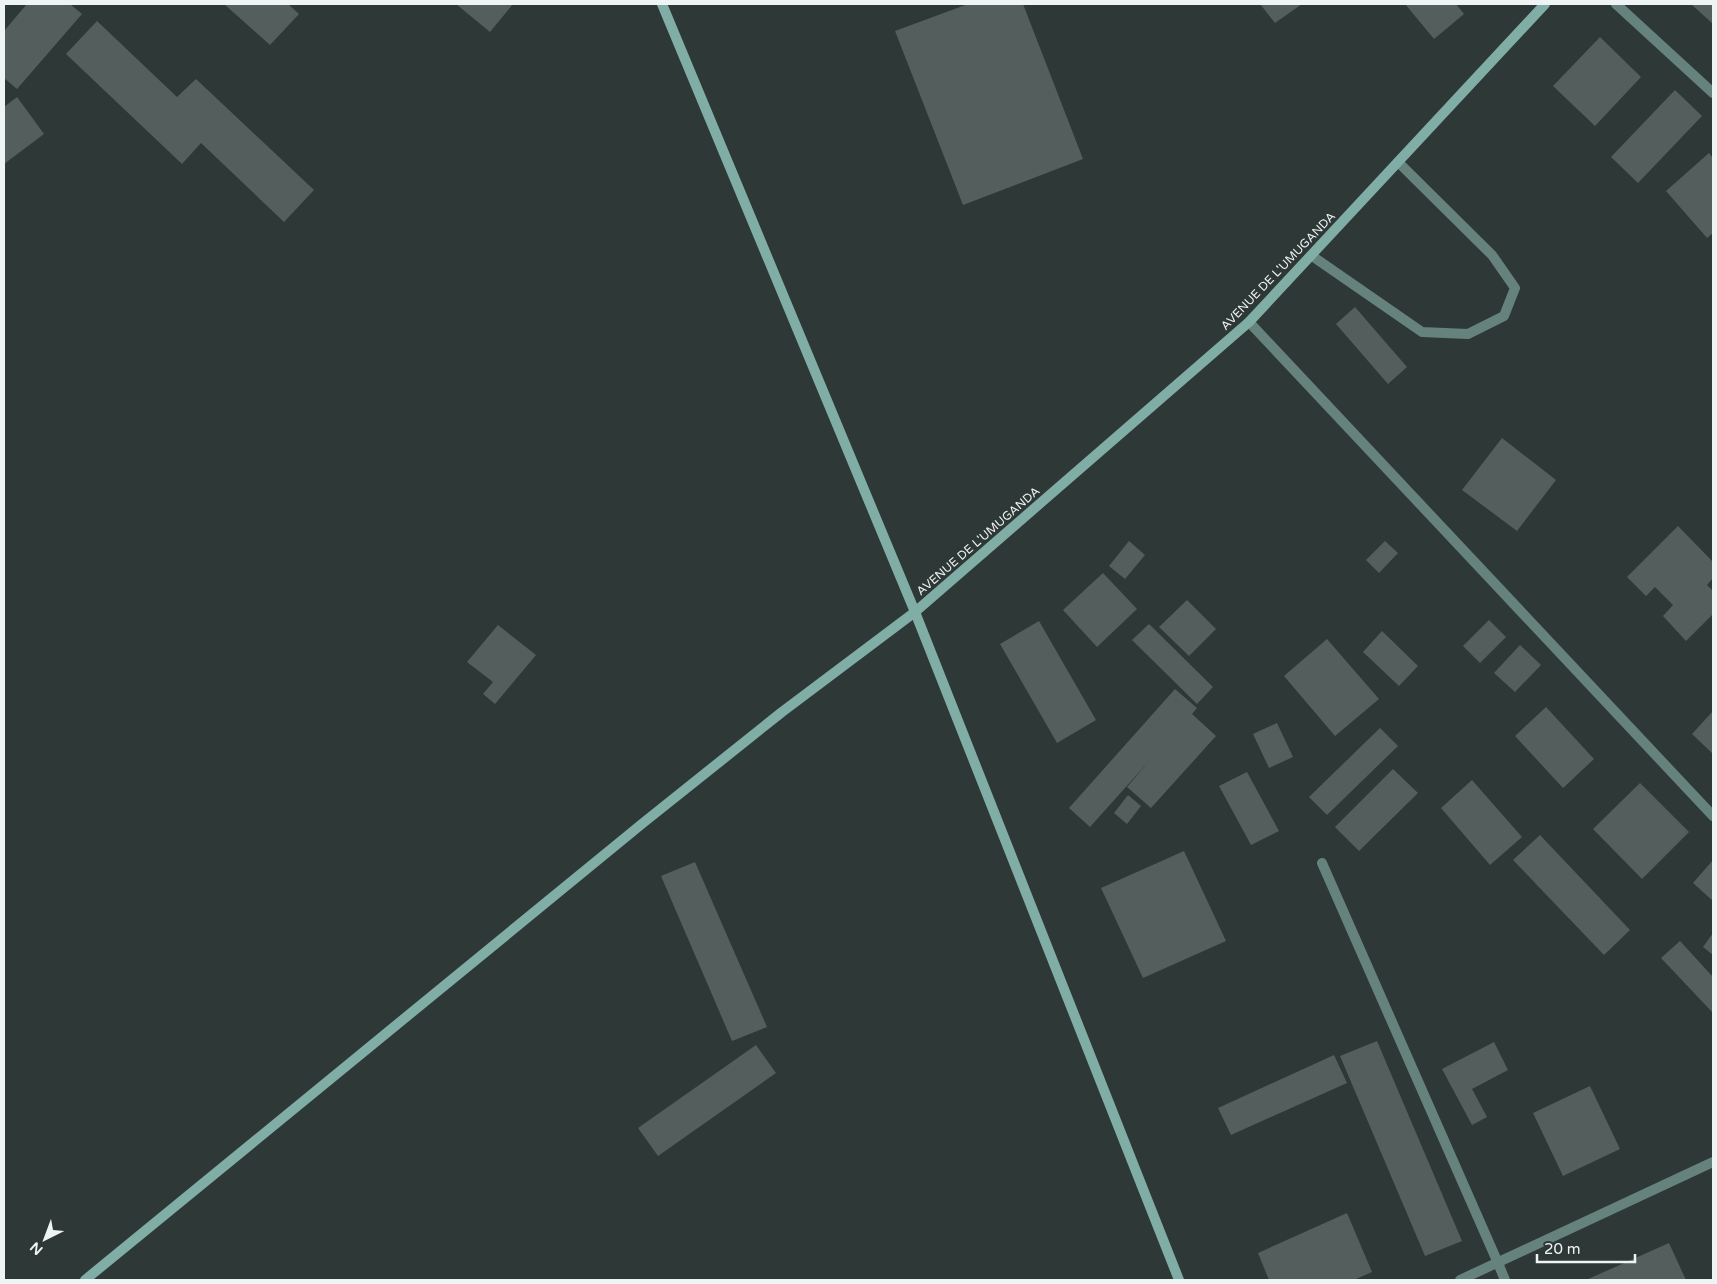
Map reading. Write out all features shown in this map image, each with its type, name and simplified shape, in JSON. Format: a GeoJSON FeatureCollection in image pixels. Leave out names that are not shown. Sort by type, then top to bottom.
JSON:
{"type":"FeatureCollection","features":[{"type":"Feature","properties":{"kind":"street"},"geometry":{"type":"LineString","coordinates":[[662,4],[915,612],[1179,1280]]}},
{"type":"Feature","properties":{"kind":"street","name":"AVENUE DE L'UMUGANDA"},"geometry":{"type":"LineString","coordinates":[[85,1280],[643,823],[782,712],[915,612],[1249,322],[1546,4]]}},
{"type":"Feature","properties":{"kind":"street"},"geometry":{"type":"LineString","coordinates":[[1616,4],[1713,93]]}},
{"type":"Feature","properties":{"kind":"street"},"geometry":{"type":"LineString","coordinates":[[1312,256],[1422,332],[1468,334],[1504,316],[1515,288],[1492,254],[1398,162]]}},
{"type":"Feature","properties":{"kind":"street"},"geometry":{"type":"LineString","coordinates":[[1249,322],[1713,816]]}},
{"type":"Feature","properties":{"kind":"street"},"geometry":{"type":"LineString","coordinates":[[1322,863],[1505,1280]]}},
{"type":"Feature","properties":{"kind":"street"},"geometry":{"type":"LineString","coordinates":[[1460,1280],[1713,1162]]}},
{"type":"Feature","properties":{"kind":"building"},"geometry":{"type":"Polygon","coordinates":[[[27,4],[70,4],[82,14],[17,89],[4,78],[4,31],[27,4]]]}},
{"type":"Feature","properties":{"kind":"building"},"geometry":{"type":"Polygon","coordinates":[[[224,4],[288,4],[299,14],[270,45],[224,4]]]}},
{"type":"Feature","properties":{"kind":"building"},"geometry":{"type":"Polygon","coordinates":[[[456,4],[513,4],[490,32],[456,4]]]}},
{"type":"Feature","properties":{"kind":"building"},"geometry":{"type":"Polygon","coordinates":[[[968,4],[1023,4],[1083,159],[963,205],[895,31],[968,4]]]}},
{"type":"Feature","properties":{"kind":"building"},"geometry":{"type":"Polygon","coordinates":[[[1260,4],[1302,4],[1275,23],[1260,4]]]}},
{"type":"Feature","properties":{"kind":"building"},"geometry":{"type":"Polygon","coordinates":[[[1405,4],[1456,4],[1464,14],[1434,39],[1405,4]]]}},
{"type":"Feature","properties":{"kind":"building"},"geometry":{"type":"Polygon","coordinates":[[[1691,4],[1713,4],[1713,24],[1691,4]]]}},
{"type":"Feature","properties":{"kind":"building"},"geometry":{"type":"Polygon","coordinates":[[[97,21],[177,97],[196,79],[314,190],[284,222],[201,143],[182,164],[66,54],[97,21]]]}},
{"type":"Feature","properties":{"kind":"building"},"geometry":{"type":"Polygon","coordinates":[[[1600,37],[1641,77],[1595,126],[1553,86],[1600,37]]]}},
{"type":"Feature","properties":{"kind":"building"},"geometry":{"type":"Polygon","coordinates":[[[1675,90],[1702,116],[1638,183],[1611,157],[1675,90]]]}},
{"type":"Feature","properties":{"kind":"building"},"geometry":{"type":"Polygon","coordinates":[[[17,97],[44,134],[4,164],[4,107],[17,97]]]}},
{"type":"Feature","properties":{"kind":"building"},"geometry":{"type":"Polygon","coordinates":[[[1709,153],[1713,158],[1713,233],[1707,238],[1666,191],[1709,153]]]}},
{"type":"Feature","properties":{"kind":"building"},"geometry":{"type":"Polygon","coordinates":[[[1355,307],[1407,367],[1388,384],[1336,324],[1355,307]]]}},
{"type":"Feature","properties":{"kind":"building"},"geometry":{"type":"Polygon","coordinates":[[[1502,438],[1556,480],[1517,531],[1462,490],[1502,438]]]}},
{"type":"Feature","properties":{"kind":"building"},"geometry":{"type":"Polygon","coordinates":[[[1678,526],[1713,562],[1713,578],[1707,585],[1713,591],[1713,614],[1686,641],[1663,616],[1673,605],[1655,587],[1646,596],[1627,577],[1678,526]]]}},
{"type":"Feature","properties":{"kind":"building"},"geometry":{"type":"Polygon","coordinates":[[[1129,541],[1145,555],[1125,579],[1109,566],[1129,541]]]}},
{"type":"Feature","properties":{"kind":"building"},"geometry":{"type":"Polygon","coordinates":[[[1385,541],[1398,553],[1379,573],[1366,560],[1385,541]]]}},
{"type":"Feature","properties":{"kind":"building"},"geometry":{"type":"Polygon","coordinates":[[[1103,573],[1137,609],[1097,647],[1063,610],[1103,573]]]}},
{"type":"Feature","properties":{"kind":"building"},"geometry":{"type":"Polygon","coordinates":[[[1187,600],[1216,629],[1189,656],[1159,627],[1187,600]]]}},
{"type":"Feature","properties":{"kind":"building"},"geometry":{"type":"Polygon","coordinates":[[[1489,620],[1506,637],[1480,663],[1463,646],[1489,620]]]}},
{"type":"Feature","properties":{"kind":"building"},"geometry":{"type":"Polygon","coordinates":[[[1039,621],[1096,720],[1057,743],[1000,644],[1039,621]]]}},
{"type":"Feature","properties":{"kind":"building"},"geometry":{"type":"Polygon","coordinates":[[[1149,624],[1213,687],[1197,704],[1132,640],[1149,624]]]}},
{"type":"Feature","properties":{"kind":"building"},"geometry":{"type":"Polygon","coordinates":[[[498,625],[536,655],[495,704],[483,694],[493,682],[467,662],[498,625]]]}},
{"type":"Feature","properties":{"kind":"building"},"geometry":{"type":"Polygon","coordinates":[[[1382,631],[1418,666],[1399,686],[1363,652],[1382,631]]]}},
{"type":"Feature","properties":{"kind":"building"},"geometry":{"type":"Polygon","coordinates":[[[1327,639],[1379,699],[1335,736],[1284,676],[1327,639]]]}},
{"type":"Feature","properties":{"kind":"building"},"geometry":{"type":"Polygon","coordinates":[[[1520,645],[1541,665],[1515,692],[1494,673],[1520,645]]]}},
{"type":"Feature","properties":{"kind":"building"},"geometry":{"type":"Polygon","coordinates":[[[1175,689],[1197,708],[1192,714],[1216,736],[1151,808],[1127,787],[1150,760],[1090,827],[1069,808],[1175,689]]]}},
{"type":"Feature","properties":{"kind":"building"},"geometry":{"type":"Polygon","coordinates":[[[1546,707],[1594,759],[1563,788],[1515,736],[1546,707]]]}},
{"type":"Feature","properties":{"kind":"building"},"geometry":{"type":"Polygon","coordinates":[[[1713,711],[1713,754],[1692,734],[1713,711]]]}},
{"type":"Feature","properties":{"kind":"building"},"geometry":{"type":"Polygon","coordinates":[[[1277,723],[1293,757],[1269,768],[1253,734],[1277,723]]]}},
{"type":"Feature","properties":{"kind":"building"},"geometry":{"type":"Polygon","coordinates":[[[1380,728],[1398,746],[1327,815],[1309,797],[1380,728]]]}},
{"type":"Feature","properties":{"kind":"building"},"geometry":{"type":"Polygon","coordinates":[[[1393,769],[1418,793],[1359,851],[1335,827],[1393,769]]]}},
{"type":"Feature","properties":{"kind":"building"},"geometry":{"type":"Polygon","coordinates":[[[1247,772],[1279,831],[1251,845],[1219,786],[1247,772]]]}},
{"type":"Feature","properties":{"kind":"building"},"geometry":{"type":"Polygon","coordinates":[[[1472,780],[1522,837],[1490,865],[1441,808],[1472,780]]]}},
{"type":"Feature","properties":{"kind":"building"},"geometry":{"type":"Polygon","coordinates":[[[1640,783],[1689,832],[1642,879],[1593,829],[1640,783]]]}},
{"type":"Feature","properties":{"kind":"building"},"geometry":{"type":"Polygon","coordinates":[[[1128,795],[1141,806],[1127,824],[1114,813],[1128,795]]]}},
{"type":"Feature","properties":{"kind":"building"},"geometry":{"type":"Polygon","coordinates":[[[1540,835],[1630,930],[1604,955],[1513,860],[1540,835]]]}},
{"type":"Feature","properties":{"kind":"building"},"geometry":{"type":"Polygon","coordinates":[[[1184,851],[1226,941],[1143,978],[1101,888],[1184,851]]]}},
{"type":"Feature","properties":{"kind":"building"},"geometry":{"type":"Polygon","coordinates":[[[1713,860],[1713,901],[1693,883],[1713,860]]]}},
{"type":"Feature","properties":{"kind":"building"},"geometry":{"type":"Polygon","coordinates":[[[695,862],[767,1027],[732,1041],[661,876],[695,862]]]}},
{"type":"Feature","properties":{"kind":"building"},"geometry":{"type":"Polygon","coordinates":[[[1713,933],[1713,955],[1703,947],[1713,933]]]}},
{"type":"Feature","properties":{"kind":"building"},"geometry":{"type":"Polygon","coordinates":[[[1680,941],[1713,977],[1713,1013],[1661,958],[1680,941]]]}},
{"type":"Feature","properties":{"kind":"building"},"geometry":{"type":"Polygon","coordinates":[[[1377,1041],[1462,1241],[1425,1256],[1340,1056],[1377,1041]]]}},
{"type":"Feature","properties":{"kind":"building"},"geometry":{"type":"Polygon","coordinates":[[[1494,1042],[1508,1070],[1472,1089],[1487,1117],[1472,1125],[1442,1069],[1494,1042]]]}},
{"type":"Feature","properties":{"kind":"building"},"geometry":{"type":"Polygon","coordinates":[[[756,1045],[776,1073],[658,1156],[638,1128],[756,1045]]]}},
{"type":"Feature","properties":{"kind":"building"},"geometry":{"type":"Polygon","coordinates":[[[1334,1055],[1347,1083],[1231,1135],[1218,1108],[1334,1055]]]}},
{"type":"Feature","properties":{"kind":"building"},"geometry":{"type":"Polygon","coordinates":[[[1590,1086],[1620,1149],[1563,1176],[1533,1113],[1590,1086]]]}},
{"type":"Feature","properties":{"kind":"building"},"geometry":{"type":"Polygon","coordinates":[[[1347,1213],[1372,1272],[1354,1280],[1269,1280],[1258,1253],[1347,1213]]]}},
{"type":"Feature","properties":{"kind":"building"},"geometry":{"type":"Polygon","coordinates":[[[1669,1243],[1686,1280],[1586,1280],[1669,1243]]]}}]}
